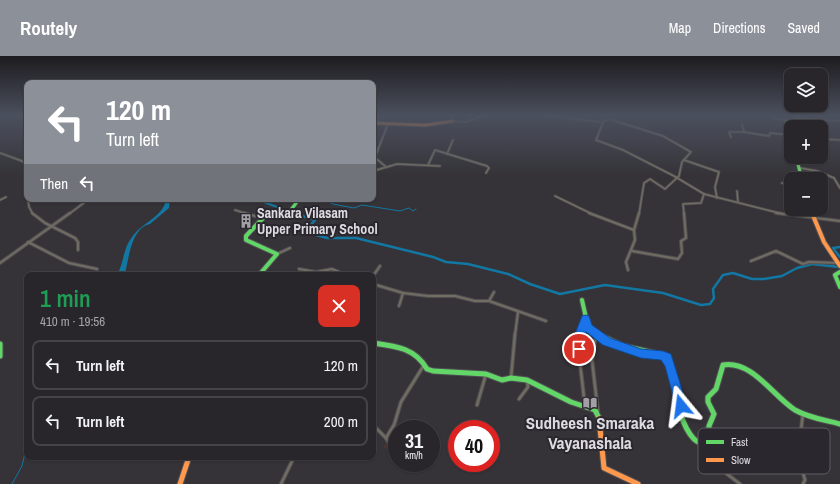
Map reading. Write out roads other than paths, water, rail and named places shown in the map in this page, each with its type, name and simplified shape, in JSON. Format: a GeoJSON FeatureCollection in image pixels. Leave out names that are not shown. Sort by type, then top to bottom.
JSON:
{"type":"FeatureCollection","features":[{"type":"Feature","properties":{"kind":"street"},"geometry":{"type":"LineString","coordinates":[[376,151],[383,135]]}},
{"type":"Feature","properties":{"kind":"street"},"geometry":{"type":"LineString","coordinates":[[599,135],[596,140],[623,150],[704,194],[778,213],[840,221]]}},
{"type":"Feature","properties":{"kind":"street"},"geometry":{"type":"LineString","coordinates":[[628,270],[626,262],[632,251],[634,230],[640,210],[644,183],[650,179],[665,189],[681,173],[684,160],[691,152],[659,135]]}},
{"type":"Feature","properties":{"kind":"street"},"geometry":{"type":"LineString","coordinates":[[828,139],[840,140]]}},
{"type":"Feature","properties":{"kind":"street"},"geometry":{"type":"LineString","coordinates":[[447,154],[453,140]]}},
{"type":"Feature","properties":{"kind":"street"},"geometry":{"type":"LineString","coordinates":[[428,165],[434,150],[488,166],[489,168],[486,173]]}},
{"type":"Feature","properties":{"kind":"street"},"geometry":{"type":"LineString","coordinates":[[0,153],[24,163]]}},
{"type":"Feature","properties":{"kind":"street"},"geometry":{"type":"LineString","coordinates":[[376,158],[384,166]]}},
{"type":"Feature","properties":{"kind":"street"},"geometry":{"type":"LineString","coordinates":[[684,160],[719,172],[715,187],[717,198]]}},
{"type":"Feature","properties":{"kind":"street"},"geometry":{"type":"LineString","coordinates":[[376,170],[384,166],[397,164],[440,166]]}},
{"type":"Feature","properties":{"kind":"street"},"geometry":{"type":"LineString","coordinates":[[799,164],[801,172]]}},
{"type":"Feature","properties":{"kind":"street"},"geometry":{"type":"LineString","coordinates":[[800,168],[818,171],[834,178],[837,187],[840,188]]}},
{"type":"Feature","properties":{"kind":"street"},"geometry":{"type":"LineString","coordinates":[[738,191],[738,202]]}},
{"type":"Feature","properties":{"kind":"street"},"geometry":{"type":"LineString","coordinates":[[632,251],[678,259],[682,253],[681,241],[686,238],[683,204],[701,203],[704,194]]}},
{"type":"Feature","properties":{"kind":"street"},"geometry":{"type":"LineString","coordinates":[[554,196],[585,211],[634,230]]}},
{"type":"Feature","properties":{"kind":"street"},"geometry":{"type":"LineString","coordinates":[[0,200],[6,197]]}},
{"type":"Feature","properties":{"kind":"street"},"geometry":{"type":"LineString","coordinates":[[28,202],[31,212],[39,220],[75,238],[78,242],[78,250]]}},
{"type":"Feature","properties":{"kind":"street"},"geometry":{"type":"LineString","coordinates":[[0,263],[85,202]]}},
{"type":"Feature","properties":{"kind":"street"},"geometry":{"type":"LineString","coordinates":[[277,254],[245,238],[262,218],[267,215],[285,217],[298,202]]}},
{"type":"Feature","properties":{"kind":"street"},"geometry":{"type":"LineString","coordinates":[[235,210],[262,218]]}},
{"type":"Feature","properties":{"kind":"street"},"geometry":{"type":"LineString","coordinates":[[814,217],[824,242],[839,265]]}},
{"type":"Feature","properties":{"kind":"street"},"geometry":{"type":"LineString","coordinates":[[28,242],[69,262],[97,269]]}},
{"type":"Feature","properties":{"kind":"street"},"geometry":{"type":"LineString","coordinates":[[262,272],[277,254],[290,248]]}},
{"type":"Feature","properties":{"kind":"street"},"geometry":{"type":"LineString","coordinates":[[751,261],[776,250],[803,264],[809,262],[839,265]]}},
{"type":"Feature","properties":{"kind":"street"},"geometry":{"type":"LineString","coordinates":[[376,272],[380,266]]}},
{"type":"Feature","properties":{"kind":"street"},"geometry":{"type":"LineString","coordinates":[[299,269],[316,272],[332,269],[339,272]]}},
{"type":"Feature","properties":{"kind":"street"},"geometry":{"type":"LineString","coordinates":[[840,272],[835,275],[840,287]]}},
{"type":"Feature","properties":{"kind":"street"},"geometry":{"type":"LineString","coordinates":[[376,285],[403,293],[428,296],[455,296],[475,301],[489,301],[546,321]]}},
{"type":"Feature","properties":{"kind":"street"},"geometry":{"type":"LineString","coordinates":[[489,301],[494,292]]}},
{"type":"Feature","properties":{"kind":"street"},"geometry":{"type":"LineString","coordinates":[[399,306],[403,293]]}},
{"type":"Feature","properties":{"kind":"street"},"geometry":{"type":"LineString","coordinates":[[582,300],[588,327],[607,342],[618,347],[641,353],[663,355],[667,358],[685,420],[692,437],[698,441]]}},
{"type":"Feature","properties":{"kind":"street"},"geometry":{"type":"LineString","coordinates":[[511,378],[515,349],[514,337],[518,312]]}},
{"type":"Feature","properties":{"kind":"street"},"geometry":{"type":"LineString","coordinates":[[585,407],[579,365],[580,334],[586,319]]}},
{"type":"Feature","properties":{"kind":"street"},"geometry":{"type":"LineString","coordinates":[[596,334],[592,367],[604,468],[638,484]]}},
{"type":"Feature","properties":{"kind":"street"},"geometry":{"type":"LineString","coordinates":[[0,344],[0,356]]}},
{"type":"Feature","properties":{"kind":"street"},"geometry":{"type":"LineString","coordinates":[[376,344],[408,349],[420,356],[427,369],[433,371],[486,374],[502,380],[511,378],[527,380],[585,407],[595,410],[598,413]]}},
{"type":"Feature","properties":{"kind":"street"},"geometry":{"type":"LineString","coordinates":[[709,428],[714,414],[708,402],[708,397],[716,389],[723,365],[731,362],[744,368],[772,389],[792,407],[804,414],[840,424]]}},
{"type":"Feature","properties":{"kind":"street"},"geometry":{"type":"LineString","coordinates":[[386,438],[394,425],[401,402],[424,365]]}},
{"type":"Feature","properties":{"kind":"street"},"geometry":{"type":"LineString","coordinates":[[477,405],[486,374]]}},
{"type":"Feature","properties":{"kind":"street"},"geometry":{"type":"LineString","coordinates":[[519,399],[528,387],[527,380]]}},
{"type":"Feature","properties":{"kind":"street"},"geometry":{"type":"LineString","coordinates":[[800,428],[804,414]]}},
{"type":"Feature","properties":{"kind":"street"},"geometry":{"type":"LineString","coordinates":[[376,428],[388,442]]}},
{"type":"Feature","properties":{"kind":"street"},"geometry":{"type":"LineString","coordinates":[[180,484],[188,460]]}},
{"type":"Feature","properties":{"kind":"street"},"geometry":{"type":"LineString","coordinates":[[281,484],[293,460]]}},
{"type":"Feature","properties":{"kind":"street"},"geometry":{"type":"LineString","coordinates":[[727,474],[740,484]]}},
{"type":"Feature","properties":{"kind":"street"},"geometry":{"type":"LineString","coordinates":[[802,484],[805,480],[803,474]]}},
{"type":"Feature","properties":{"kind":"water"},"geometry":{"type":"Polygon","coordinates":[[[164,202],[170,202],[169,208],[139,231],[132,245],[125,272],[118,272],[129,241],[140,228],[159,213],[165,204],[164,202]]]}},
{"type":"Feature","properties":{"kind":"waterway"},"geometry":{"type":"LineString","coordinates":[[264,202],[288,211]]}},
{"type":"Feature","properties":{"kind":"waterway"},"geometry":{"type":"LineString","coordinates":[[329,202],[354,208],[362,205],[400,211],[409,208],[413,211],[416,209]]}},
{"type":"Feature","properties":{"kind":"waterway"},"geometry":{"type":"LineString","coordinates":[[291,212],[295,214]]}},
{"type":"Feature","properties":{"kind":"waterway"},"geometry":{"type":"LineString","coordinates":[[295,214],[315,220],[307,230],[309,233],[327,238],[356,238],[433,257],[446,262],[468,264],[508,274],[530,284],[560,294],[605,285],[663,293],[701,305],[710,304],[714,298],[713,289],[723,275],[733,273],[752,279],[764,279],[782,276],[797,268],[812,264],[839,267]]}},
{"type":"Feature","properties":{"kind":"waterway"},"geometry":{"type":"LineString","coordinates":[[840,247],[833,248],[840,257]]}},
{"type":"Feature","properties":{"kind":"waterway"},"geometry":{"type":"LineString","coordinates":[[12,484],[22,466],[24,457]]}},
{"type":"Feature","properties":{"kind":"place","name":"Sankara Vilasam Upper Primary School"},"geometry":{"type":"Point","coordinates":[246,221]}},
{"type":"Feature","properties":{"kind":"place","name":"Sudheesh Smaraka Vayanashala"},"geometry":{"type":"Point","coordinates":[590,403]}}]}
